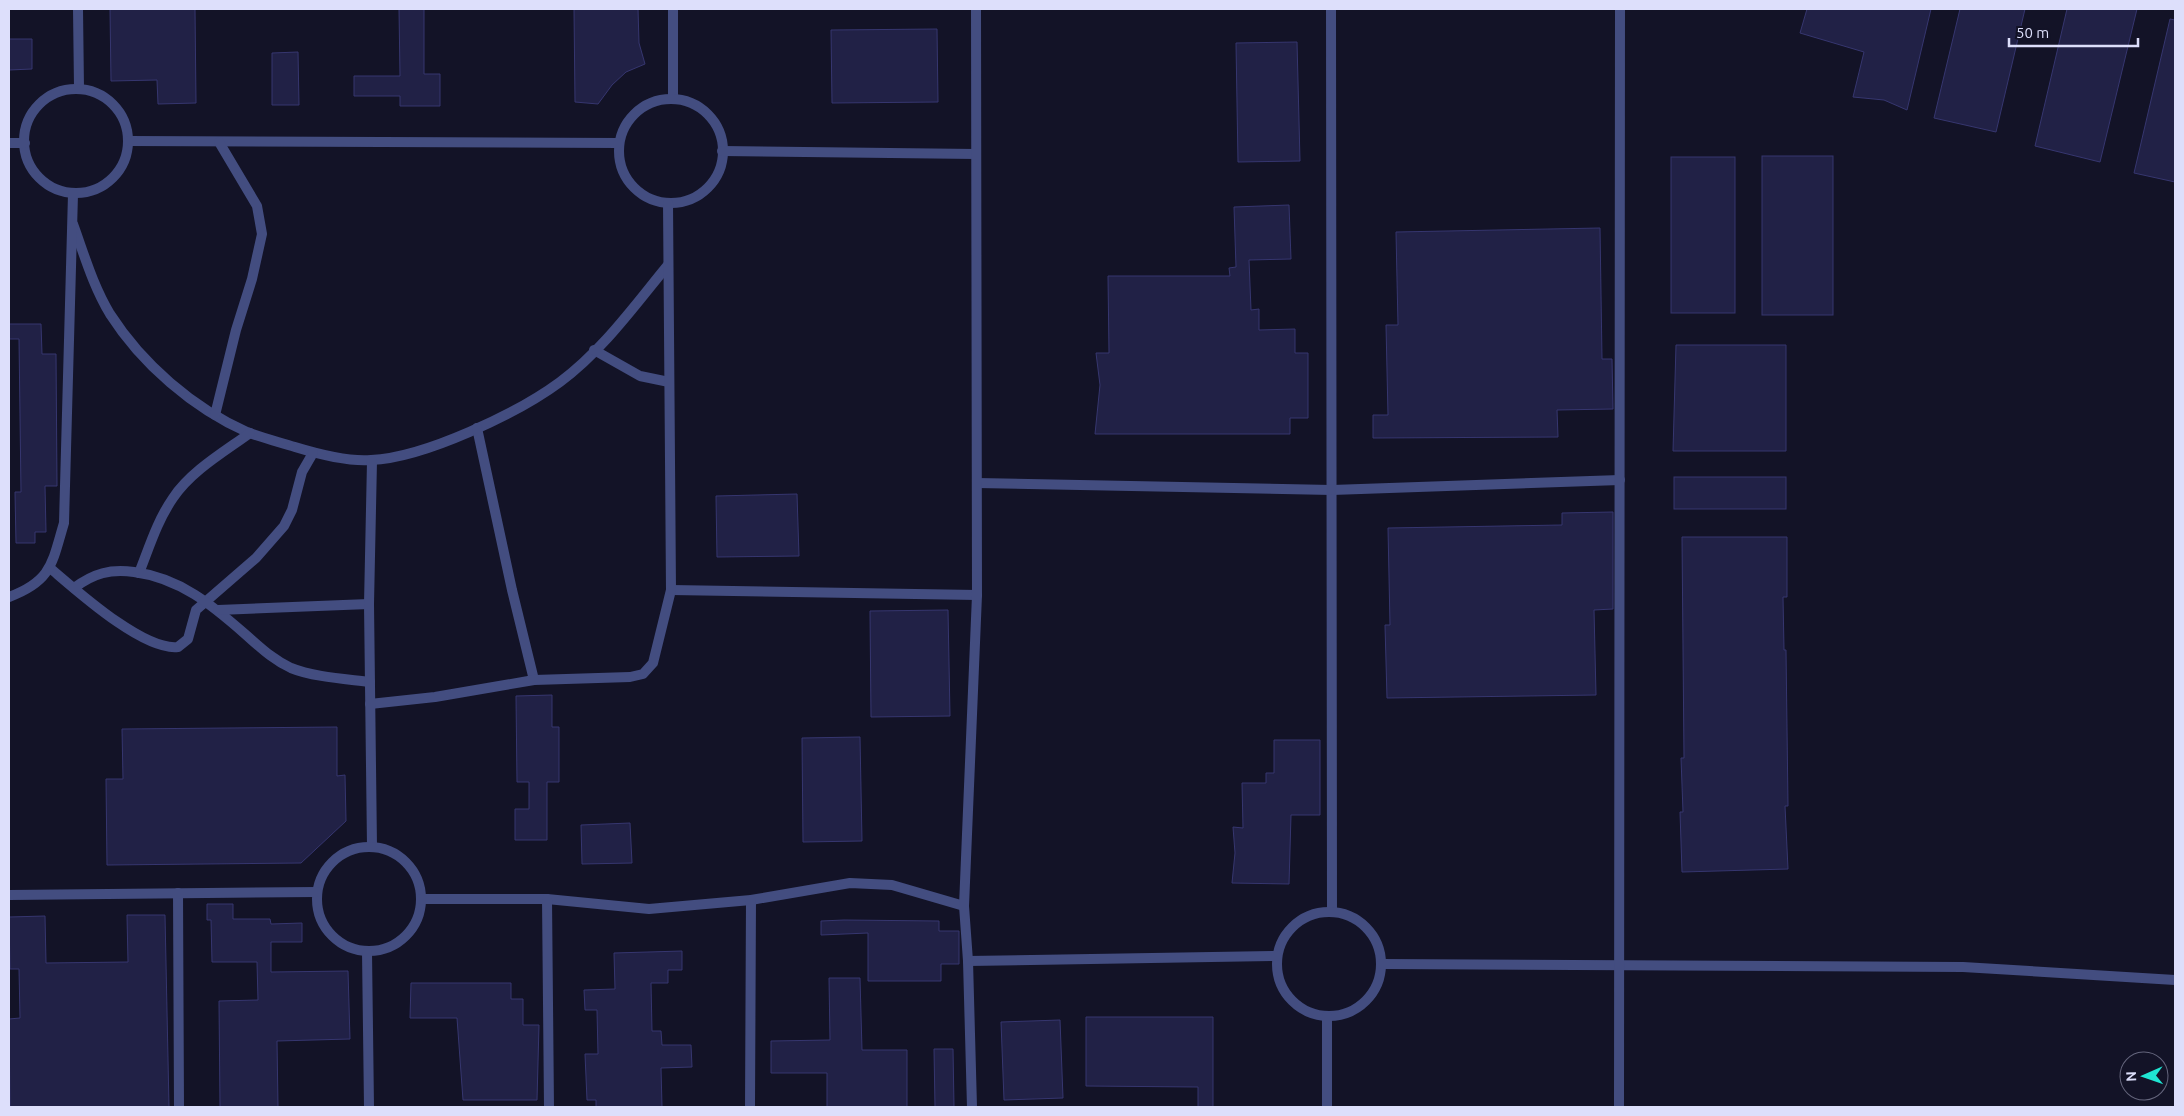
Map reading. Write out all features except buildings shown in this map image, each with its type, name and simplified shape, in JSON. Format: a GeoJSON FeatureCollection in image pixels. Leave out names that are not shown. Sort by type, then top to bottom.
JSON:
{"type":"FeatureCollection","features":[{"type":"Feature","properties":{"kind":"street"},"geometry":{"type":"LineString","coordinates":[[78,9],[79,88]]}},
{"type":"Feature","properties":{"kind":"street"},"geometry":{"type":"LineString","coordinates":[[673,9],[674,98]]}},
{"type":"Feature","properties":{"kind":"street"},"geometry":{"type":"LineString","coordinates":[[972,1107],[968,961],[964,906],[977,595],[976,9]]}},
{"type":"Feature","properties":{"kind":"street"},"geometry":{"type":"LineString","coordinates":[[1331,9],[1332,911]]}},
{"type":"Feature","properties":{"kind":"street"},"geometry":{"type":"LineString","coordinates":[[1619,1107],[1620,9]]}},
{"type":"Feature","properties":{"kind":"street"},"geometry":{"type":"LineString","coordinates":[[79,88],[100,94],[117,108],[126,125],[128,148],[123,165],[109,182],[92,191],[74,194],[52,188],[35,174],[26,157],[24,133],[30,117],[41,102],[60,91],[79,88]]}},
{"type":"Feature","properties":{"kind":"street"},"geometry":{"type":"LineString","coordinates":[[674,98],[695,104],[712,117],[721,135],[722,151],[718,175],[704,192],[687,201],[668,204],[647,198],[630,184],[621,167],[619,143],[624,126],[636,112],[655,100],[674,98]]}},
{"type":"Feature","properties":{"kind":"street"},"geometry":{"type":"LineString","coordinates":[[128,141],[619,143]]}},
{"type":"Feature","properties":{"kind":"street"},"geometry":{"type":"LineString","coordinates":[[215,415],[236,330],[252,280],[262,234],[257,206],[219,142]]}},
{"type":"Feature","properties":{"kind":"street"},"geometry":{"type":"LineString","coordinates":[[9,143],[25,143]]}},
{"type":"Feature","properties":{"kind":"street"},"geometry":{"type":"LineString","coordinates":[[722,151],[976,154]]}},
{"type":"Feature","properties":{"kind":"street"},"geometry":{"type":"LineString","coordinates":[[9,597],[25,591],[38,582],[50,568],[64,523],[74,194]]}},
{"type":"Feature","properties":{"kind":"street"},"geometry":{"type":"LineString","coordinates":[[370,704],[445,695],[534,680],[630,677],[642,674],[653,663],[671,590],[668,204]]}},
{"type":"Feature","properties":{"kind":"street"},"geometry":{"type":"LineString","coordinates":[[73,224],[95,285],[111,314],[144,358],[198,406],[250,433],[314,452],[372,460],[452,440],[502,417],[560,382],[611,335],[668,265]]}},
{"type":"Feature","properties":{"kind":"street"},"geometry":{"type":"LineString","coordinates":[[594,350],[640,376],[669,382]]}},
{"type":"Feature","properties":{"kind":"street"},"geometry":{"type":"LineString","coordinates":[[477,428],[512,590],[534,680]]}},
{"type":"Feature","properties":{"kind":"street"},"geometry":{"type":"LineString","coordinates":[[139,573],[160,520],[174,497],[199,471],[250,433]]}},
{"type":"Feature","properties":{"kind":"street"},"geometry":{"type":"LineString","coordinates":[[50,568],[109,616],[132,631],[171,648],[178,647],[188,640],[196,610],[256,558],[284,526],[292,510],[302,472],[314,452]]}},
{"type":"Feature","properties":{"kind":"street"},"geometry":{"type":"LineString","coordinates":[[372,460],[369,604],[372,846]]}},
{"type":"Feature","properties":{"kind":"street"},"geometry":{"type":"LineString","coordinates":[[977,483],[1332,490],[1620,480]]}},
{"type":"Feature","properties":{"kind":"street"},"geometry":{"type":"LineString","coordinates":[[74,588],[89,577],[100,573],[120,571],[166,578],[206,601],[270,656],[292,669],[370,682]]}},
{"type":"Feature","properties":{"kind":"street"},"geometry":{"type":"LineString","coordinates":[[671,590],[977,595]]}},
{"type":"Feature","properties":{"kind":"street"},"geometry":{"type":"LineString","coordinates":[[218,610],[369,604]]}},
{"type":"Feature","properties":{"kind":"street"},"geometry":{"type":"LineString","coordinates":[[372,846],[394,852],[410,866],[420,883],[421,906],[416,924],[402,941],[385,950],[366,952],[345,946],[328,932],[319,915],[317,892],[323,875],[334,860],[354,849],[372,846]]}},
{"type":"Feature","properties":{"kind":"street"},"geometry":{"type":"LineString","coordinates":[[421,899],[547,899],[649,909],[751,900],[850,883],[892,884],[964,906]]}},
{"type":"Feature","properties":{"kind":"street"},"geometry":{"type":"LineString","coordinates":[[9,895],[317,892]]}},
{"type":"Feature","properties":{"kind":"street"},"geometry":{"type":"LineString","coordinates":[[178,893],[179,1107]]}},
{"type":"Feature","properties":{"kind":"street"},"geometry":{"type":"LineString","coordinates":[[547,899],[549,1107]]}},
{"type":"Feature","properties":{"kind":"street"},"geometry":{"type":"LineString","coordinates":[[750,1107],[751,900]]}},
{"type":"Feature","properties":{"kind":"street"},"geometry":{"type":"LineString","coordinates":[[1332,911],[1353,917],[1370,930],[1379,948],[1381,970],[1376,988],[1362,1005],[1345,1014],[1326,1016],[1305,1010],[1288,997],[1279,980],[1277,956],[1282,939],[1294,924],[1313,913],[1332,911]]}},
{"type":"Feature","properties":{"kind":"street"},"geometry":{"type":"LineString","coordinates":[[366,952],[369,1107]]}},
{"type":"Feature","properties":{"kind":"street"},"geometry":{"type":"LineString","coordinates":[[968,961],[1277,956]]}},
{"type":"Feature","properties":{"kind":"street"},"geometry":{"type":"LineString","coordinates":[[1381,964],[1963,967],[2175,980]]}},
{"type":"Feature","properties":{"kind":"street"},"geometry":{"type":"LineString","coordinates":[[1326,1016],[1327,1107]]}}]}
